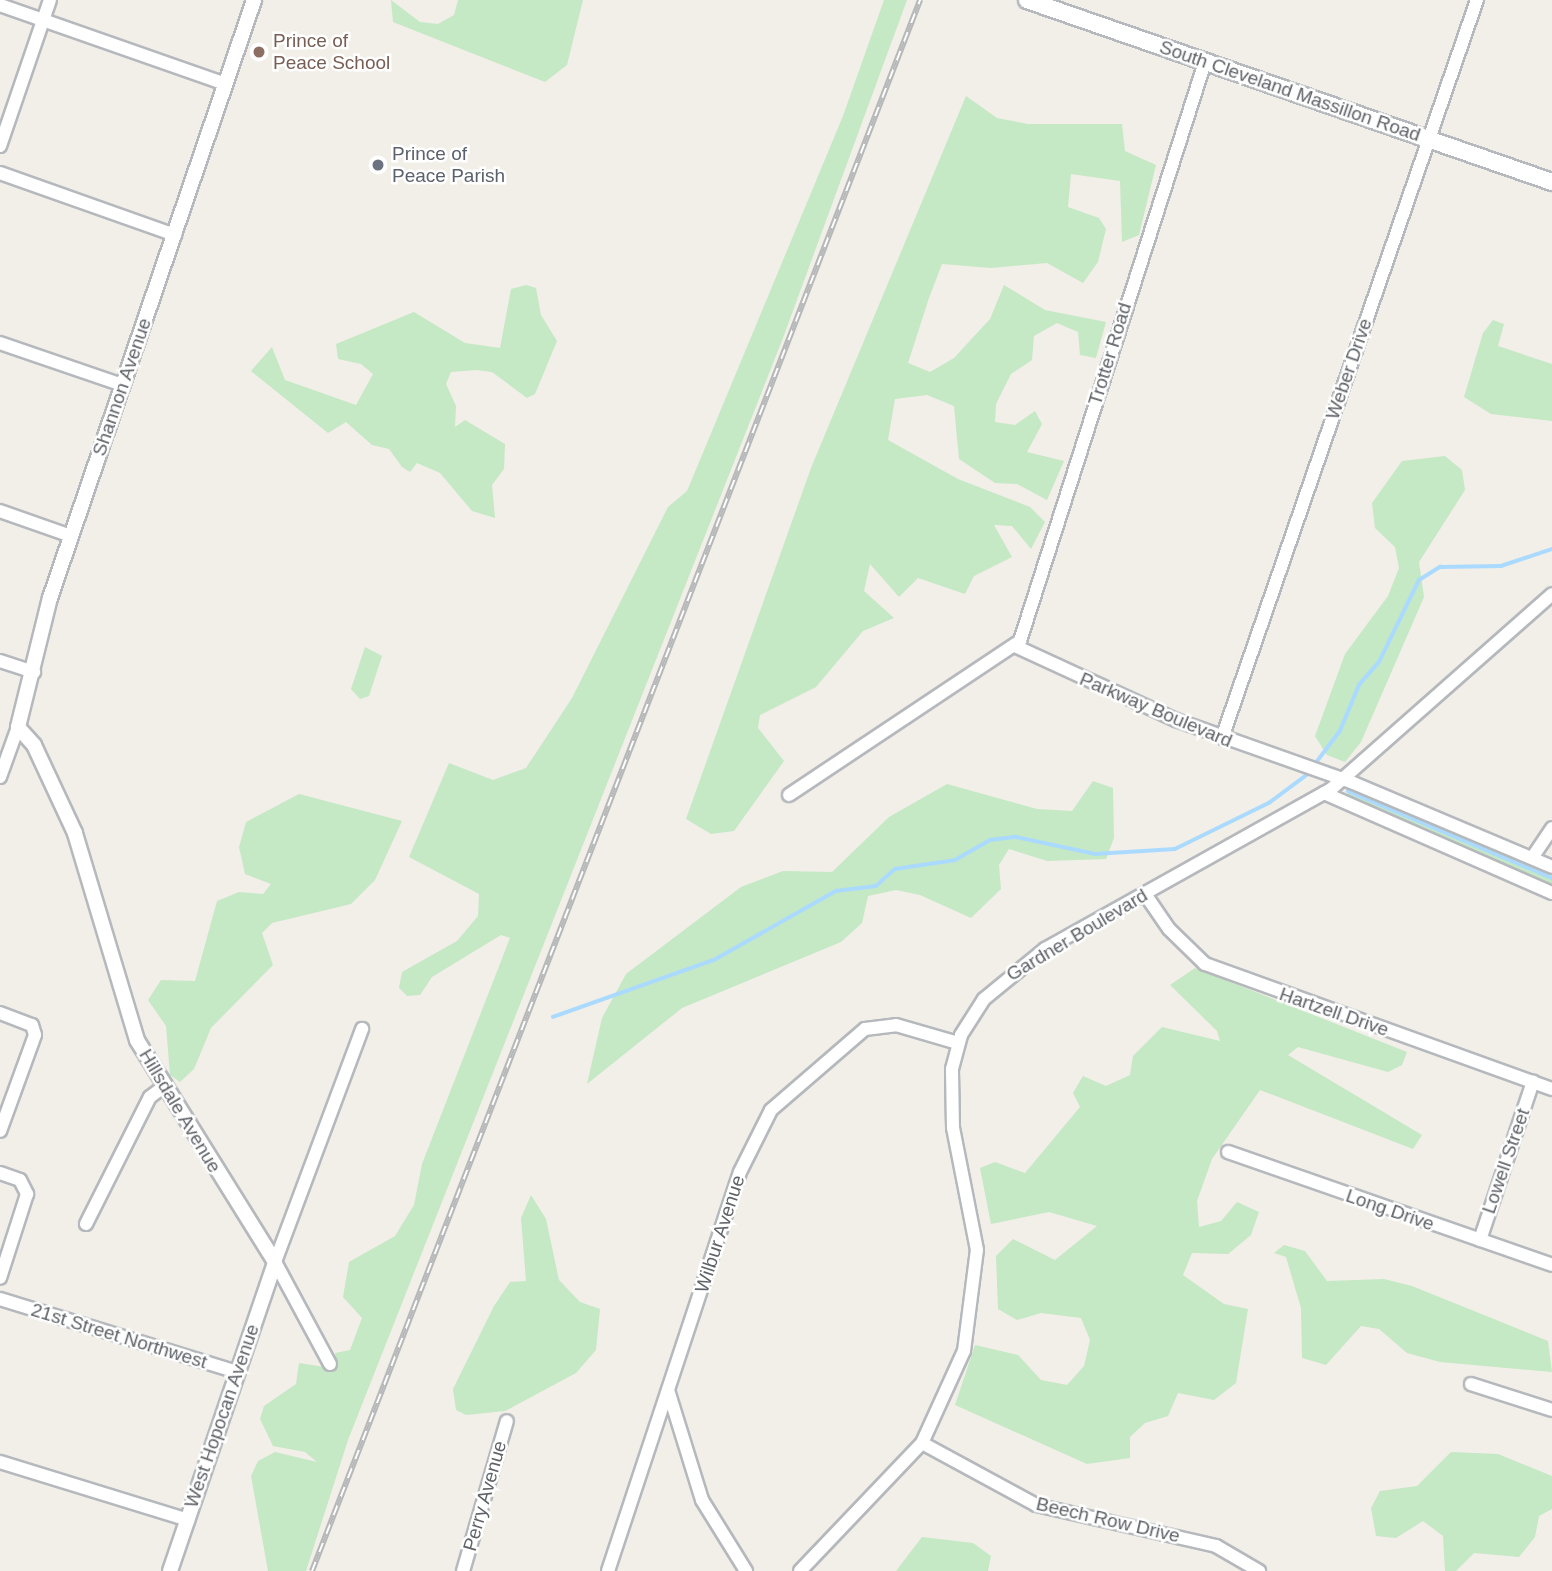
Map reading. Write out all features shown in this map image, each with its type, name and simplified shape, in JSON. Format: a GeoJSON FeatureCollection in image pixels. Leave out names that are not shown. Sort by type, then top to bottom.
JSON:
{"type":"FeatureCollection","features":[{"type":"Feature","properties":{"kind":"main road","name":"South Cleveland Massillon Road"},"geometry":{"type":"LineString","coordinates":[[1027,0],[1552,181]]}},
{"type":"Feature","properties":{"kind":"street"},"geometry":{"type":"LineString","coordinates":[[0,146],[50,0]]}},
{"type":"Feature","properties":{"kind":"street","name":"Shannon Avenue"},"geometry":{"type":"LineString","coordinates":[[0,777],[18,727],[71,536],[254,0]]}},
{"type":"Feature","properties":{"kind":"street","name":"Weber Drive"},"geometry":{"type":"LineString","coordinates":[[1222,738],[1477,0]]}},
{"type":"Feature","properties":{"kind":"street"},"geometry":{"type":"LineString","coordinates":[[0,5],[226,84]]}},
{"type":"Feature","properties":{"kind":"street","name":"Trotter Road"},"geometry":{"type":"LineString","coordinates":[[1015,646],[1205,62]]}},
{"type":"Feature","properties":{"kind":"street"},"geometry":{"type":"LineString","coordinates":[[0,173],[175,235]]}},
{"type":"Feature","properties":{"kind":"street"},"geometry":{"type":"LineString","coordinates":[[0,343],[123,385]]}},
{"type":"Feature","properties":{"kind":"street"},"geometry":{"type":"LineString","coordinates":[[0,511],[71,536]]}},
{"type":"Feature","properties":{"kind":"street","name":"Gardner Boulevard"},"geometry":{"type":"LineString","coordinates":[[800,1571],[922,1443],[964,1350],[976,1280],[972,1205],[951,1111],[958,1042],[984,999],[1011,971],[1324,793],[1552,594]]}},
{"type":"Feature","properties":{"kind":"street"},"geometry":{"type":"LineString","coordinates":[[789,796],[1015,646]]}},
{"type":"Feature","properties":{"kind":"street","name":"Parkway Boulevard"},"geometry":{"type":"LineString","coordinates":[[1015,646],[1222,738],[1343,779],[1552,867]]}},
{"type":"Feature","properties":{"kind":"street"},"geometry":{"type":"LineString","coordinates":[[0,661],[34,672]]}},
{"type":"Feature","properties":{"kind":"street","name":"Hillsdale Avenue"},"geometry":{"type":"LineString","coordinates":[[18,727],[34,745],[75,833],[137,1040],[162,1087],[275,1262],[330,1364]]}},
{"type":"Feature","properties":{"kind":"street"},"geometry":{"type":"LineString","coordinates":[[1324,793],[1552,893]]}},
{"type":"Feature","properties":{"kind":"street"},"geometry":{"type":"LineString","coordinates":[[1532,858],[1552,828]]}},
{"type":"Feature","properties":{"kind":"street","name":"Hartzell Drive"},"geometry":{"type":"LineString","coordinates":[[1145,894],[1169,929],[1205,964],[1552,1089]]}},
{"type":"Feature","properties":{"kind":"street"},"geometry":{"type":"LineString","coordinates":[[0,1013],[32,1025],[35,1035],[0,1131]]}},
{"type":"Feature","properties":{"kind":"street","name":"Wilbur Avenue"},"geometry":{"type":"LineString","coordinates":[[608,1571],[750,1144],[771,1110],[865,1029],[896,1025],[958,1042]]}},
{"type":"Feature","properties":{"kind":"street"},"geometry":{"type":"LineString","coordinates":[[275,1262],[362,1029]]}},
{"type":"Feature","properties":{"kind":"street","name":"Lowell Street"},"geometry":{"type":"LineString","coordinates":[[1479,1240],[1534,1082]]}},
{"type":"Feature","properties":{"kind":"street"},"geometry":{"type":"LineString","coordinates":[[86,1224],[150,1097],[162,1087]]}},
{"type":"Feature","properties":{"kind":"street","name":"Long Drive"},"geometry":{"type":"LineString","coordinates":[[1228,1152],[1552,1265]]}},
{"type":"Feature","properties":{"kind":"street"},"geometry":{"type":"LineString","coordinates":[[0,1278],[27,1194],[6,1175]]}},
{"type":"Feature","properties":{"kind":"street","name":"West Hopocan Avenue"},"geometry":{"type":"LineString","coordinates":[[170,1571],[275,1262]]}},
{"type":"Feature","properties":{"kind":"street","name":"21st Street Northwest"},"geometry":{"type":"LineString","coordinates":[[0,1299],[237,1372]]}},
{"type":"Feature","properties":{"kind":"street"},"geometry":{"type":"LineString","coordinates":[[1471,1384],[1552,1410]]}},
{"type":"Feature","properties":{"kind":"street"},"geometry":{"type":"LineString","coordinates":[[668,1390],[702,1500],[746,1571]]}},
{"type":"Feature","properties":{"kind":"street","name":"Perry Avenue"},"geometry":{"type":"LineString","coordinates":[[463,1571],[507,1421]]}},
{"type":"Feature","properties":{"kind":"street","name":"Beech Row Drive"},"geometry":{"type":"LineString","coordinates":[[922,1443],[1036,1505],[1216,1546],[1259,1571]]}},
{"type":"Feature","properties":{"kind":"street"},"geometry":{"type":"LineString","coordinates":[[0,1462],[188,1520]]}},
{"type":"Feature","properties":{"kind":"green space"},"geometry":{"type":"Polygon","coordinates":[[[391,0],[420,22],[438,24],[454,15],[458,0],[583,0],[567,65],[545,82],[393,22],[391,0]]]}},
{"type":"Feature","properties":{"kind":"green space"},"geometry":{"type":"Polygon","coordinates":[[[884,0],[907,0],[783,338],[348,1440],[306,1571],[268,1571],[251,1476],[258,1461],[275,1452],[317,1462],[305,1452],[273,1446],[260,1419],[264,1406],[296,1384],[299,1363],[338,1369],[335,1353],[350,1350],[362,1318],[343,1297],[349,1262],[395,1236],[414,1205],[422,1164],[510,938],[501,935],[432,977],[420,995],[407,996],[399,988],[402,972],[457,941],[478,916],[479,894],[409,857],[449,763],[493,780],[526,768],[572,698],[668,507],[687,491],[843,116],[884,0]]]}},
{"type":"Feature","properties":{"kind":"green space"},"geometry":{"type":"Polygon","coordinates":[[[966,96],[997,118],[1028,124],[1122,124],[1125,151],[1156,165],[1139,235],[1122,242],[1120,181],[1071,174],[1068,207],[1099,218],[1106,229],[1098,262],[1083,283],[1047,263],[991,268],[942,264],[929,298],[908,363],[930,372],[954,358],[990,319],[1004,285],[1045,310],[1106,322],[1096,358],[1080,355],[1078,332],[1057,323],[1034,336],[1032,360],[1011,374],[996,404],[995,422],[1015,425],[1035,411],[1042,424],[1027,452],[1064,461],[1047,500],[1017,484],[995,483],[959,459],[954,406],[927,395],[895,399],[888,440],[958,479],[1030,507],[1045,522],[1031,549],[1012,526],[994,525],[1012,557],[974,576],[965,594],[918,578],[899,597],[870,564],[864,591],[894,618],[863,631],[816,687],[760,715],[758,728],[784,761],[734,831],[711,834],[686,819],[811,468],[966,96]]]}},
{"type":"Feature","properties":{"kind":"green space"},"geometry":{"type":"Polygon","coordinates":[[[526,285],[536,288],[541,315],[557,341],[535,394],[527,398],[492,372],[476,370],[451,372],[446,384],[456,406],[455,427],[465,420],[505,444],[504,469],[492,485],[495,518],[472,511],[440,473],[417,463],[410,472],[402,467],[389,449],[372,445],[346,422],[328,433],[251,371],[272,347],[285,380],[356,405],[373,374],[361,364],[338,359],[336,344],[414,312],[465,343],[500,348],[511,289],[526,285]]]}},
{"type":"Feature","properties":{"kind":"green space"},"geometry":{"type":"Polygon","coordinates":[[[1493,320],[1504,324],[1498,346],[1552,364],[1552,421],[1491,414],[1464,397],[1483,333],[1493,320]]]}},
{"type":"Feature","properties":{"kind":"green space"},"geometry":{"type":"Polygon","coordinates":[[[1445,456],[1462,470],[1465,490],[1419,562],[1424,597],[1361,742],[1345,762],[1327,755],[1315,736],[1345,654],[1388,596],[1399,568],[1395,547],[1375,528],[1372,503],[1402,461],[1445,456]]]}},
{"type":"Feature","properties":{"kind":"green space"},"geometry":{"type":"Polygon","coordinates":[[[365,647],[382,656],[369,696],[360,699],[351,689],[365,647]]]}},
{"type":"Feature","properties":{"kind":"green space"},"geometry":{"type":"Polygon","coordinates":[[[1093,781],[1113,788],[1114,838],[1106,859],[1047,861],[1009,849],[999,865],[1001,889],[971,918],[920,895],[896,890],[868,896],[862,923],[841,942],[682,1008],[587,1084],[602,1018],[626,974],[741,887],[783,871],[832,872],[889,817],[947,784],[1037,809],[1072,811],[1093,781]]]}},
{"type":"Feature","properties":{"kind":"green space"},"geometry":{"type":"Polygon","coordinates":[[[1348,789],[1552,872],[1552,889],[1347,798],[1348,789]]]}},
{"type":"Feature","properties":{"kind":"green space"},"geometry":{"type":"Polygon","coordinates":[[[299,794],[402,821],[375,880],[351,904],[272,923],[262,933],[273,965],[211,1028],[194,1069],[180,1082],[170,1075],[166,1026],[148,1000],[161,980],[195,981],[217,901],[239,892],[263,894],[271,884],[245,874],[239,847],[246,822],[299,794]]]}},
{"type":"Feature","properties":{"kind":"green space"},"geometry":{"type":"Polygon","coordinates":[[[1195,968],[1407,1052],[1402,1065],[1388,1072],[1298,1047],[1288,1055],[1422,1135],[1413,1149],[1260,1090],[1212,1159],[1197,1201],[1199,1227],[1221,1221],[1237,1202],[1259,1212],[1251,1235],[1228,1254],[1192,1253],[1183,1275],[1224,1304],[1248,1309],[1236,1383],[1214,1400],[1178,1393],[1168,1416],[1145,1423],[1130,1437],[1130,1458],[1087,1464],[955,1405],[975,1345],[1018,1355],[1041,1380],[1067,1385],[1084,1366],[1090,1340],[1081,1318],[1041,1313],[1017,1320],[998,1309],[996,1256],[1013,1239],[1055,1260],[1097,1226],[1049,1212],[991,1224],[980,1168],[995,1162],[1025,1173],[1080,1107],[1073,1093],[1083,1076],[1106,1086],[1130,1075],[1133,1056],[1162,1027],[1220,1041],[1217,1031],[1170,985],[1195,968]]]}},
{"type":"Feature","properties":{"kind":"green space"},"geometry":{"type":"Polygon","coordinates":[[[531,1195],[546,1219],[559,1280],[580,1302],[600,1309],[596,1350],[576,1373],[505,1411],[466,1415],[456,1410],[453,1389],[494,1306],[510,1282],[526,1281],[521,1218],[531,1195]]]}},
{"type":"Feature","properties":{"kind":"green space"},"geometry":{"type":"Polygon","coordinates":[[[1284,1245],[1305,1251],[1327,1281],[1384,1279],[1412,1286],[1548,1341],[1552,1372],[1440,1362],[1407,1353],[1379,1329],[1361,1326],[1326,1365],[1302,1358],[1301,1308],[1286,1257],[1274,1253],[1284,1245]]]}},
{"type":"Feature","properties":{"kind":"green space"},"geometry":{"type":"Polygon","coordinates":[[[1451,1452],[1498,1454],[1552,1476],[1552,1509],[1539,1516],[1535,1537],[1519,1557],[1474,1553],[1456,1571],[1445,1571],[1443,1536],[1423,1521],[1396,1538],[1376,1536],[1371,1508],[1380,1491],[1417,1486],[1451,1452]]]}},
{"type":"Feature","properties":{"kind":"green space"},"geometry":{"type":"Polygon","coordinates":[[[922,1537],[973,1543],[991,1556],[988,1571],[896,1571],[922,1537]]]}},
{"type":"Feature","properties":{"kind":"waterway"},"geometry":{"type":"LineString","coordinates":[[1315,764],[1340,731],[1359,685],[1379,662],[1419,580],[1440,567],[1501,566],[1552,549]]}},
{"type":"Feature","properties":{"kind":"waterway"},"geometry":{"type":"LineString","coordinates":[[553,1017],[714,960],[836,891],[876,886],[895,869],[955,860],[990,840],[1016,837],[1095,854],[1175,849],[1269,803],[1308,774]]}},
{"type":"Feature","properties":{"kind":"waterway"},"geometry":{"type":"LineString","coordinates":[[1348,791],[1552,878]]}},
{"type":"Feature","properties":{"kind":"railway"},"geometry":{"type":"LineString","coordinates":[[312,1571],[920,0]]}},
{"type":"Feature","properties":{"kind":"place","name":"Prince of Peace School"},"geometry":{"type":"Point","coordinates":[259,52]}},
{"type":"Feature","properties":{"kind":"place","name":"Prince of Peace Parish"},"geometry":{"type":"Point","coordinates":[378,165]}}]}
